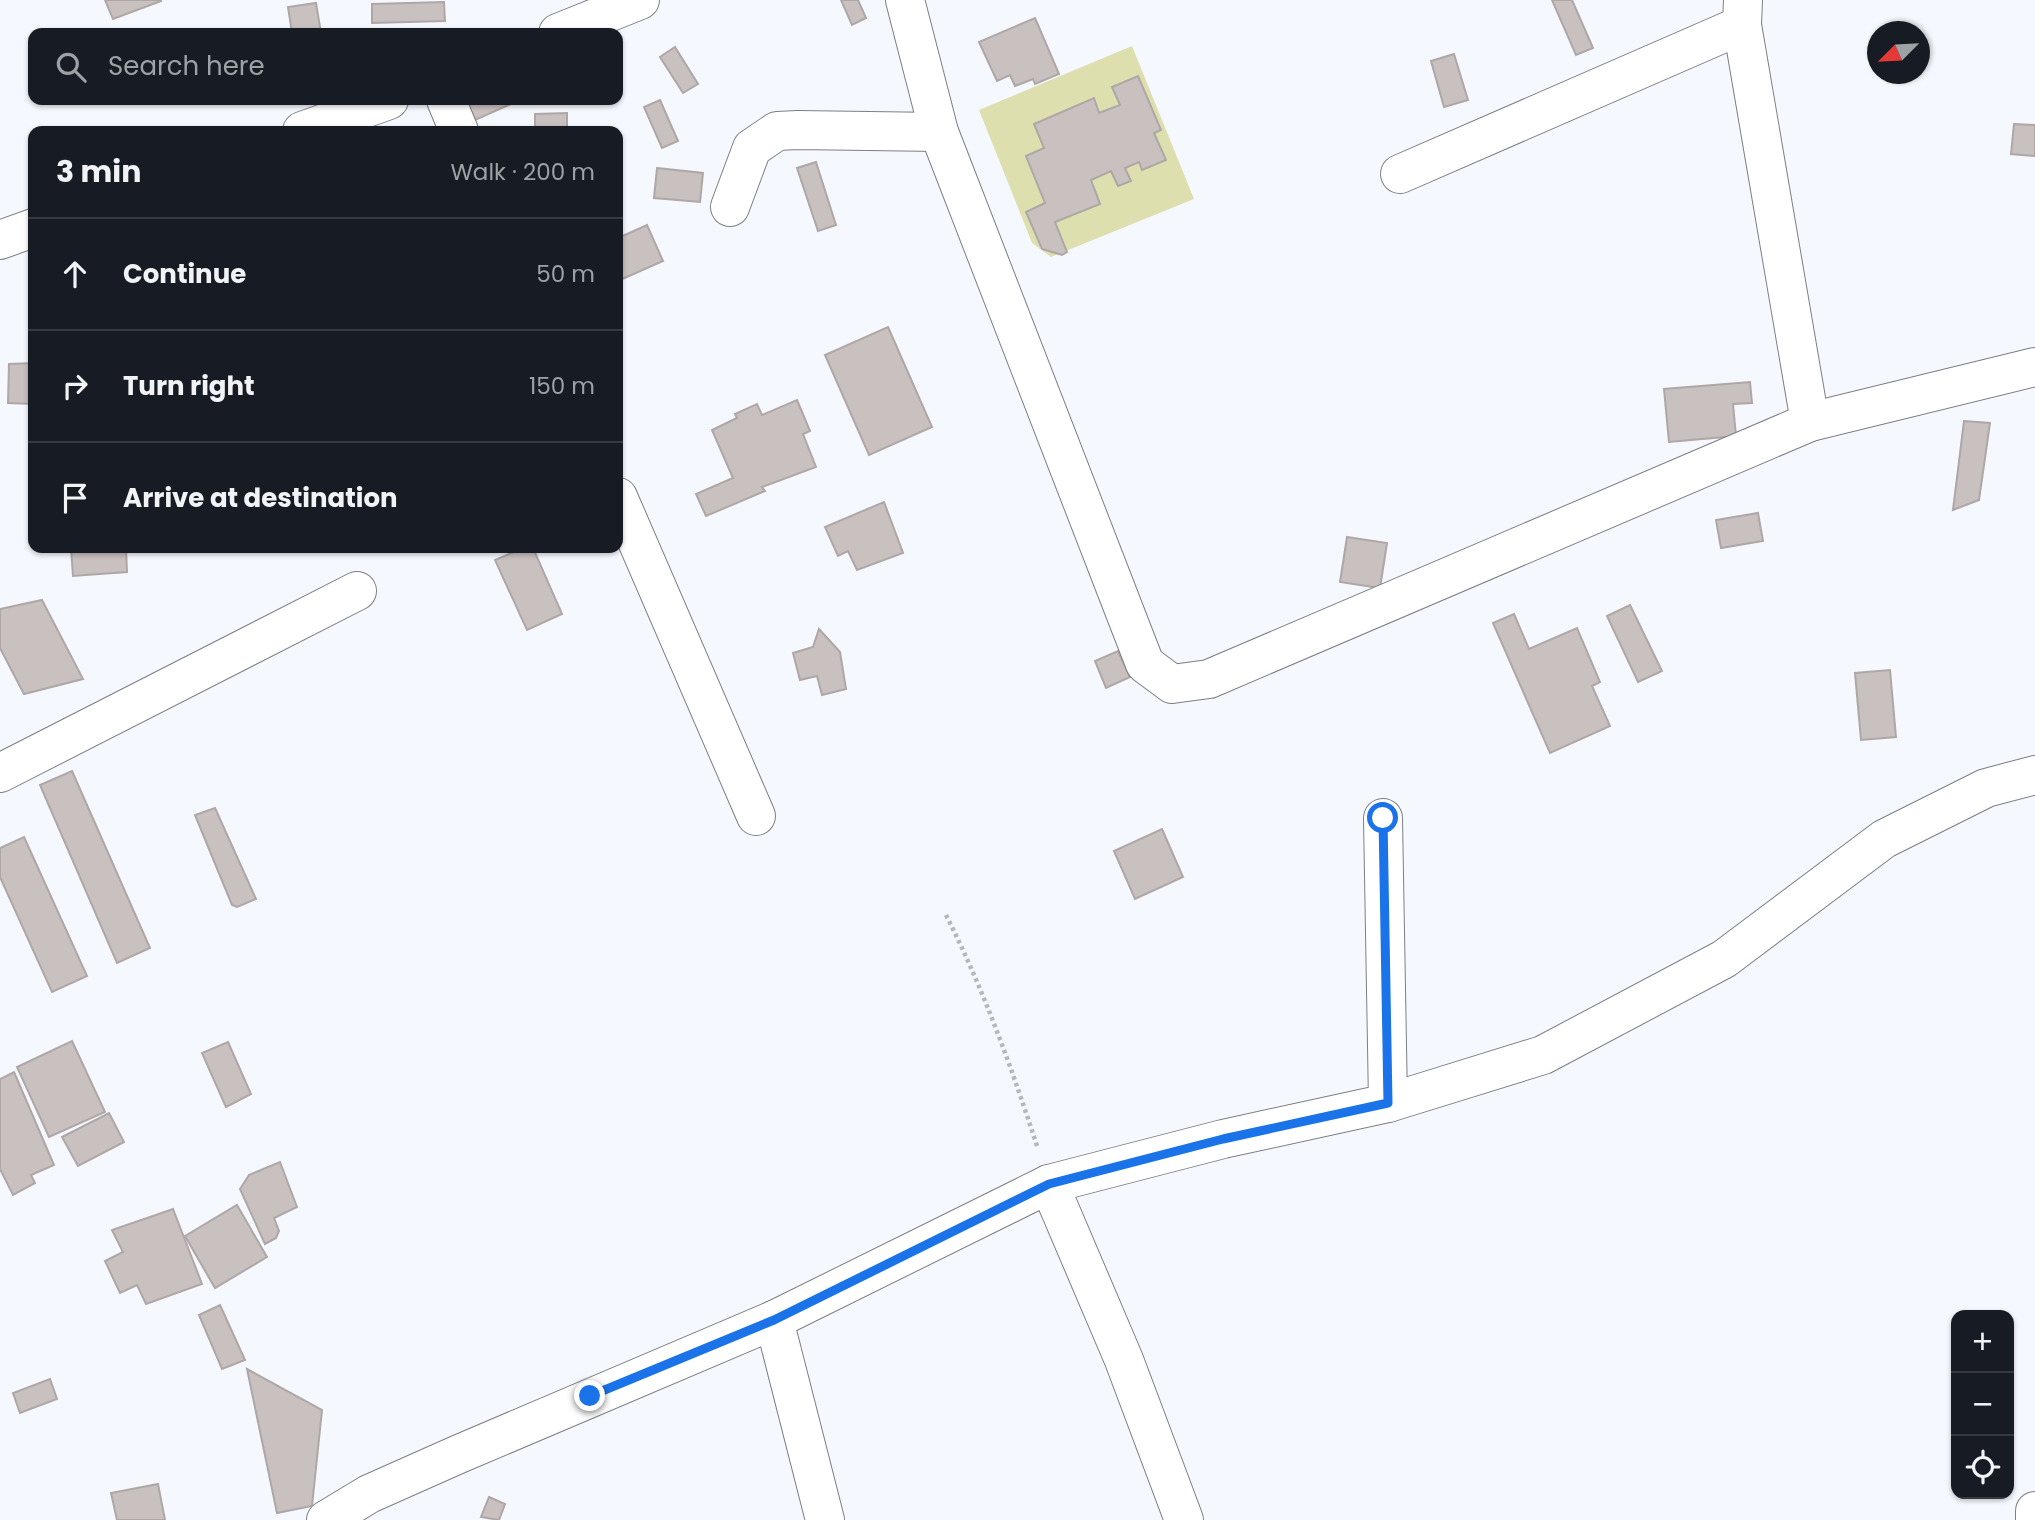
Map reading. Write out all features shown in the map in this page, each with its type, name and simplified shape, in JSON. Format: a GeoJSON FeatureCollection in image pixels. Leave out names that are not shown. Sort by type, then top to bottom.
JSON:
{"type":"FeatureCollection","features":[{"type":"Feature","properties":{"kind":"street"},"geometry":{"type":"LineString","coordinates":[[570,28],[640,0]]}},
{"type":"Feature","properties":{"kind":"street"},"geometry":{"type":"LineString","coordinates":[[905,0],[939,132],[1145,664],[1172,684],[1209,678],[1810,422],[2035,367]]}},
{"type":"Feature","properties":{"kind":"street"},"geometry":{"type":"LineString","coordinates":[[1400,174],[1743,13],[1810,422]]}},
{"type":"Feature","properties":{"kind":"street"},"geometry":{"type":"LineString","coordinates":[[316,126],[375,105]]}},
{"type":"Feature","properties":{"kind":"street"},"geometry":{"type":"LineString","coordinates":[[448,105],[458,126]]}},
{"type":"Feature","properties":{"kind":"street"},"geometry":{"type":"LineString","coordinates":[[730,207],[751,148],[777,131],[939,132]]}},
{"type":"Feature","properties":{"kind":"street"},"geometry":{"type":"LineString","coordinates":[[0,240],[28,230]]}},
{"type":"Feature","properties":{"kind":"street"},"geometry":{"type":"LineString","coordinates":[[623,509],[756,816]]}},
{"type":"Feature","properties":{"kind":"street"},"geometry":{"type":"LineString","coordinates":[[0,773],[357,591]]}},
{"type":"Feature","properties":{"kind":"street"},"geometry":{"type":"LineString","coordinates":[[326,1520],[369,1494],[774,1320],[1049,1184],[1223,1139],[1388,1103],[1543,1055],[1724,959],[1884,839],[1986,788],[2035,775]]}},
{"type":"Feature","properties":{"kind":"street"},"geometry":{"type":"LineString","coordinates":[[1383,818],[1388,1103]]}},
{"type":"Feature","properties":{"kind":"street"},"geometry":{"type":"LineString","coordinates":[[1049,1184],[1124,1360],[1184,1520]]}},
{"type":"Feature","properties":{"kind":"street"},"geometry":{"type":"LineString","coordinates":[[774,1320],[825,1520]]}},
{"type":"Feature","properties":{"kind":"street"},"geometry":{"type":"LineString","coordinates":[[2035,1511],[2035,1520]]}},
{"type":"Feature","properties":{"kind":"path"},"geometry":{"type":"LineString","coordinates":[[946,915],[970,963],[988,1008],[1020,1092],[1049,1184]]}},
{"type":"Feature","properties":{"kind":"green space"},"geometry":{"type":"Polygon","coordinates":[[[1132,46],[1194,199],[1051,257],[1032,243],[979,110],[1132,46]]]}},
{"type":"Feature","properties":{"kind":"building"},"geometry":{"type":"Polygon","coordinates":[[[105,0],[161,0],[161,1],[113,19],[105,0]]]}},
{"type":"Feature","properties":{"kind":"building"},"geometry":{"type":"Polygon","coordinates":[[[841,0],[858,0],[866,18],[852,25],[841,0]]]}},
{"type":"Feature","properties":{"kind":"building"},"geometry":{"type":"Polygon","coordinates":[[[1552,0],[1572,0],[1593,48],[1576,55],[1552,0]]]}},
{"type":"Feature","properties":{"kind":"building"},"geometry":{"type":"Polygon","coordinates":[[[444,2],[445,21],[372,23],[372,4],[444,2]]]}},
{"type":"Feature","properties":{"kind":"building"},"geometry":{"type":"Polygon","coordinates":[[[316,3],[320,28],[291,28],[288,7],[316,3]]]}},
{"type":"Feature","properties":{"kind":"building"},"geometry":{"type":"Polygon","coordinates":[[[1035,18],[1059,74],[1035,84],[1033,79],[1015,86],[1010,75],[997,81],[979,42],[1035,18]]]}},
{"type":"Feature","properties":{"kind":"building"},"geometry":{"type":"Polygon","coordinates":[[[675,47],[698,84],[683,93],[660,57],[675,47]]]}},
{"type":"Feature","properties":{"kind":"building"},"geometry":{"type":"Polygon","coordinates":[[[1454,54],[1468,100],[1444,107],[1431,61],[1454,54]]]}},
{"type":"Feature","properties":{"kind":"building"},"geometry":{"type":"Polygon","coordinates":[[[1138,76],[1161,130],[1154,133],[1166,160],[1142,170],[1139,162],[1125,168],[1131,181],[1118,186],[1111,171],[1091,180],[1100,204],[1055,222],[1067,252],[1062,255],[1042,249],[1026,212],[1045,203],[1026,156],[1044,148],[1034,124],[1094,98],[1099,113],[1120,105],[1112,87],[1138,76]]]}},
{"type":"Feature","properties":{"kind":"building"},"geometry":{"type":"Polygon","coordinates":[[[660,100],[678,141],[662,148],[644,107],[660,100]]]}},
{"type":"Feature","properties":{"kind":"building"},"geometry":{"type":"Polygon","coordinates":[[[468,105],[509,105],[475,120],[468,105]]]}},
{"type":"Feature","properties":{"kind":"building"},"geometry":{"type":"Polygon","coordinates":[[[567,113],[567,126],[535,126],[535,114],[567,113]]]}},
{"type":"Feature","properties":{"kind":"building"},"geometry":{"type":"Polygon","coordinates":[[[2014,124],[2035,125],[2035,156],[2011,154],[2014,124]]]}},
{"type":"Feature","properties":{"kind":"building"},"geometry":{"type":"Polygon","coordinates":[[[816,162],[836,225],[818,231],[797,168],[816,162]]]}},
{"type":"Feature","properties":{"kind":"building"},"geometry":{"type":"Polygon","coordinates":[[[657,168],[703,173],[700,202],[654,198],[657,168]]]}},
{"type":"Feature","properties":{"kind":"building"},"geometry":{"type":"Polygon","coordinates":[[[647,225],[663,261],[623,279],[623,236],[647,225]]]}},
{"type":"Feature","properties":{"kind":"building"},"geometry":{"type":"Polygon","coordinates":[[[888,327],[932,427],[869,455],[825,355],[888,327]]]}},
{"type":"Feature","properties":{"kind":"building"},"geometry":{"type":"Polygon","coordinates":[[[28,363],[28,404],[8,403],[9,364],[28,363]]]}},
{"type":"Feature","properties":{"kind":"building"},"geometry":{"type":"Polygon","coordinates":[[[1750,382],[1752,403],[1733,404],[1736,436],[1669,442],[1664,389],[1750,382]]]}},
{"type":"Feature","properties":{"kind":"building"},"geometry":{"type":"Polygon","coordinates":[[[797,400],[810,431],[803,434],[816,467],[762,487],[765,491],[706,516],[696,494],[733,478],[712,430],[737,418],[735,414],[757,404],[762,415],[797,400]]]}},
{"type":"Feature","properties":{"kind":"building"},"geometry":{"type":"Polygon","coordinates":[[[1964,421],[1990,423],[1979,500],[1953,510],[1964,421]]]}},
{"type":"Feature","properties":{"kind":"building"},"geometry":{"type":"Polygon","coordinates":[[[884,502],[903,553],[857,570],[848,551],[838,556],[825,527],[884,502]]]}},
{"type":"Feature","properties":{"kind":"building"},"geometry":{"type":"Polygon","coordinates":[[[1758,513],[1763,541],[1721,548],[1716,520],[1758,513]]]}},
{"type":"Feature","properties":{"kind":"building"},"geometry":{"type":"Polygon","coordinates":[[[1347,537],[1387,543],[1380,588],[1340,582],[1347,537]]]}},
{"type":"Feature","properties":{"kind":"building"},"geometry":{"type":"Polygon","coordinates":[[[71,553],[126,553],[127,572],[73,576],[71,553]]]}},
{"type":"Feature","properties":{"kind":"building"},"geometry":{"type":"Polygon","coordinates":[[[511,553],[535,553],[562,614],[527,630],[495,560],[511,553]]]}},
{"type":"Feature","properties":{"kind":"building"},"geometry":{"type":"Polygon","coordinates":[[[42,600],[83,679],[24,694],[0,648],[0,609],[42,600]]]}},
{"type":"Feature","properties":{"kind":"building"},"geometry":{"type":"Polygon","coordinates":[[[1630,605],[1662,671],[1638,682],[1607,616],[1630,605]]]}},
{"type":"Feature","properties":{"kind":"building"},"geometry":{"type":"Polygon","coordinates":[[[1514,614],[1529,649],[1577,628],[1600,682],[1592,686],[1610,726],[1550,753],[1493,623],[1514,614]]]}},
{"type":"Feature","properties":{"kind":"building"},"geometry":{"type":"Polygon","coordinates":[[[819,629],[840,652],[846,689],[822,695],[817,676],[800,680],[793,653],[813,647],[819,629]]]}},
{"type":"Feature","properties":{"kind":"building"},"geometry":{"type":"Polygon","coordinates":[[[1118,651],[1130,677],[1106,688],[1095,661],[1118,651]]]}},
{"type":"Feature","properties":{"kind":"building"},"geometry":{"type":"Polygon","coordinates":[[[1890,670],[1896,737],[1861,740],[1855,673],[1890,670]]]}},
{"type":"Feature","properties":{"kind":"building"},"geometry":{"type":"Polygon","coordinates":[[[72,771],[150,948],[117,963],[40,785],[72,771]]]}},
{"type":"Feature","properties":{"kind":"building"},"geometry":{"type":"Polygon","coordinates":[[[215,808],[256,899],[237,907],[232,905],[195,815],[215,808]]]}},
{"type":"Feature","properties":{"kind":"building"},"geometry":{"type":"Polygon","coordinates":[[[1162,829],[1183,877],[1135,899],[1114,851],[1162,829]]]}},
{"type":"Feature","properties":{"kind":"building"},"geometry":{"type":"Polygon","coordinates":[[[24,837],[87,976],[52,992],[0,877],[0,848],[24,837]]]}},
{"type":"Feature","properties":{"kind":"building"},"geometry":{"type":"Polygon","coordinates":[[[72,1041],[105,1112],[49,1137],[17,1067],[72,1041]]]}},
{"type":"Feature","properties":{"kind":"building"},"geometry":{"type":"Polygon","coordinates":[[[228,1042],[251,1094],[226,1107],[202,1053],[228,1042]]]}},
{"type":"Feature","properties":{"kind":"building"},"geometry":{"type":"Polygon","coordinates":[[[14,1072],[54,1165],[31,1175],[35,1183],[13,1195],[0,1169],[0,1079],[14,1072]]]}},
{"type":"Feature","properties":{"kind":"building"},"geometry":{"type":"Polygon","coordinates":[[[109,1113],[124,1142],[78,1166],[62,1137],[109,1113]]]}},
{"type":"Feature","properties":{"kind":"building"},"geometry":{"type":"Polygon","coordinates":[[[280,1162],[297,1207],[274,1218],[279,1231],[276,1238],[265,1244],[240,1189],[249,1175],[280,1162]]]}},
{"type":"Feature","properties":{"kind":"building"},"geometry":{"type":"Polygon","coordinates":[[[237,1205],[267,1257],[215,1288],[185,1236],[237,1205]]]}},
{"type":"Feature","properties":{"kind":"building"},"geometry":{"type":"Polygon","coordinates":[[[173,1209],[202,1284],[146,1304],[137,1285],[120,1293],[105,1261],[123,1252],[112,1230],[173,1209]]]}},
{"type":"Feature","properties":{"kind":"building"},"geometry":{"type":"Polygon","coordinates":[[[220,1305],[245,1360],[222,1369],[199,1315],[220,1305]]]}},
{"type":"Feature","properties":{"kind":"building"},"geometry":{"type":"Polygon","coordinates":[[[247,1369],[322,1410],[312,1506],[277,1513],[247,1369]]]}},
{"type":"Feature","properties":{"kind":"building"},"geometry":{"type":"Polygon","coordinates":[[[50,1379],[57,1399],[20,1413],[13,1393],[50,1379]]]}},
{"type":"Feature","properties":{"kind":"building"},"geometry":{"type":"Polygon","coordinates":[[[158,1484],[165,1520],[117,1520],[111,1493],[158,1484]]]}},
{"type":"Feature","properties":{"kind":"building"},"geometry":{"type":"Polygon","coordinates":[[[489,1497],[505,1504],[499,1520],[481,1517],[489,1497]]]}},
{"type":"Feature","properties":{"kind":"route"},"geometry":{"type":"LineString","coordinates":[[590,1396],[774,1320],[1049,1184],[1223,1139],[1388,1103],[1383,818]]}}]}
